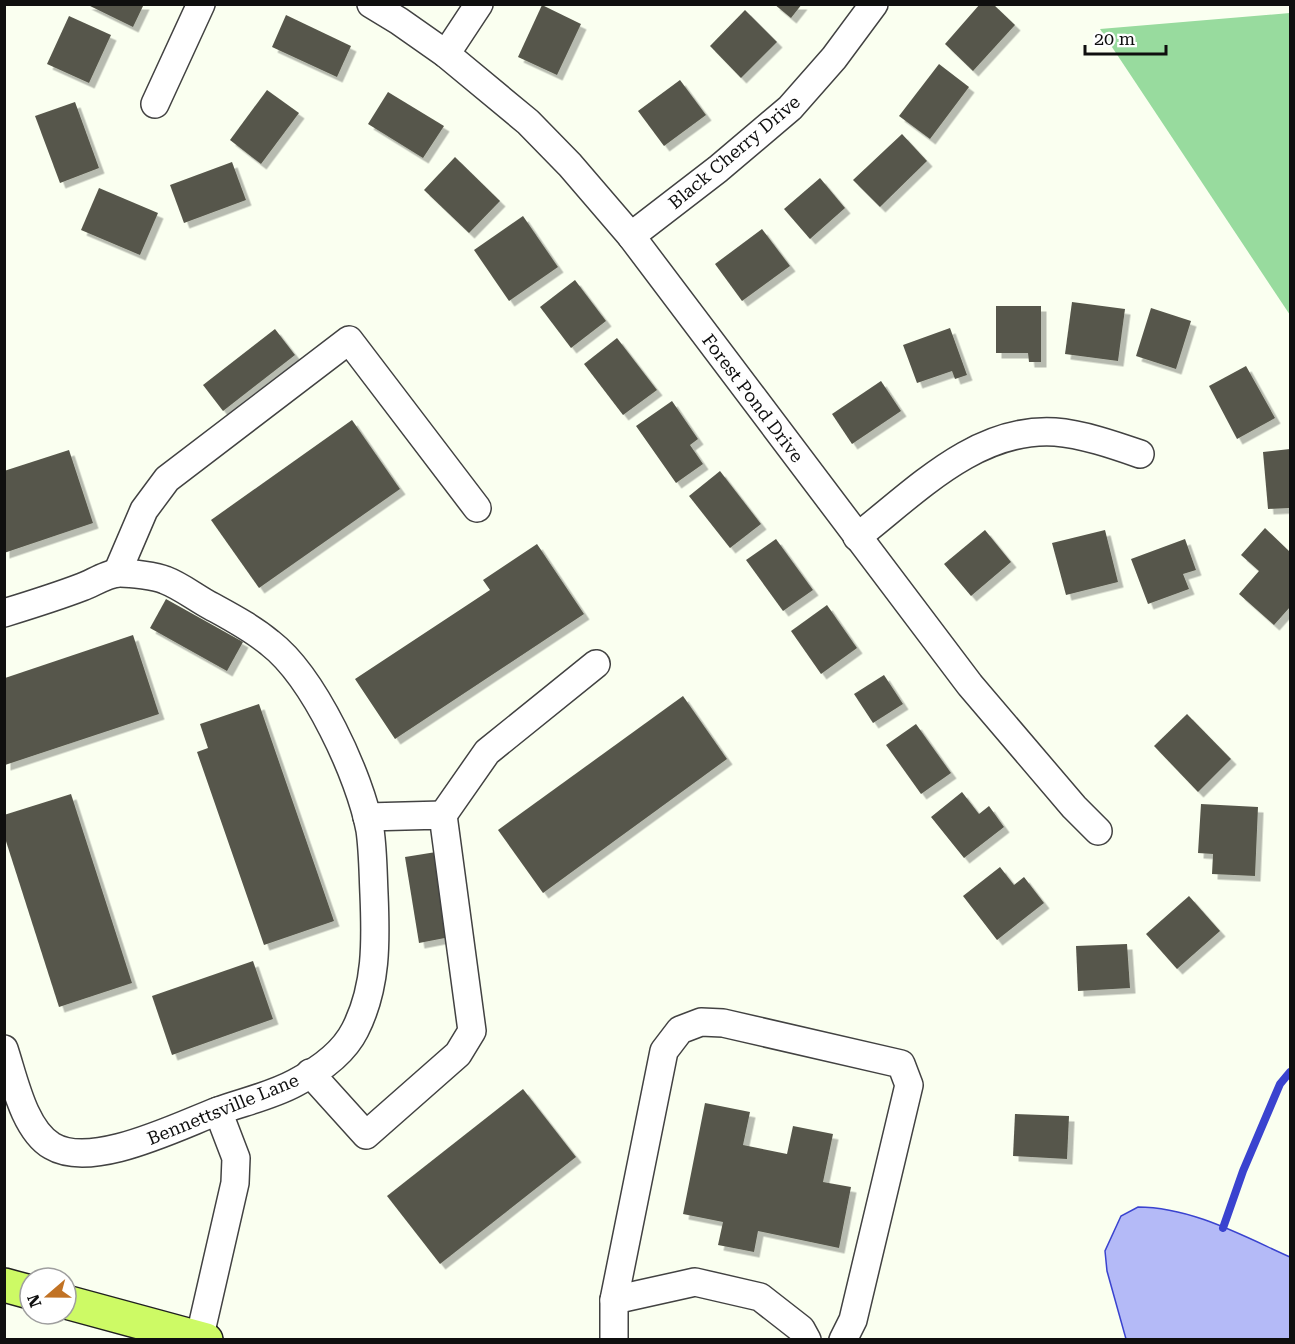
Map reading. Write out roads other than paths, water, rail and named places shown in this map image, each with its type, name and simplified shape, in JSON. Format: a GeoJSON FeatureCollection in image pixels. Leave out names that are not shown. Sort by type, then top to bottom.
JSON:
{"type":"FeatureCollection","features":[{"type":"Feature","properties":{"kind":"main road"},"geometry":{"type":"LineString","coordinates":[[78,1305],[201,1339]]}},
{"type":"Feature","properties":{"kind":"street"},"geometry":{"type":"LineString","coordinates":[[155,104],[201,4]]}},
{"type":"Feature","properties":{"kind":"street","name":"Forest Pond Drive"},"geometry":{"type":"LineString","coordinates":[[371,4],[446,54],[528,122],[570,165],[631,236],[970,685],[1074,807],[1098,831]]}},
{"type":"Feature","properties":{"kind":"street"},"geometry":{"type":"LineString","coordinates":[[446,54],[479,4]]}},
{"type":"Feature","properties":{"kind":"street","name":"Black Cherry Drive"},"geometry":{"type":"LineString","coordinates":[[631,236],[718,169],[790,108],[834,58],[874,4]]}},
{"type":"Feature","properties":{"kind":"street"},"geometry":{"type":"LineString","coordinates":[[117,573],[144,510],[167,479],[350,340],[477,508]]}},
{"type":"Feature","properties":{"kind":"street"},"geometry":{"type":"LineString","coordinates":[[857,537],[940,472],[968,453],[991,443],[1019,435],[1055,432],[1108,443],[1140,454]]}},
{"type":"Feature","properties":{"kind":"street","name":"Bennettsville Lane"},"geometry":{"type":"LineString","coordinates":[[4,613],[117,573],[164,579],[271,643],[290,662],[311,692],[346,756],[363,797],[370,833],[375,921],[375,966],[365,1005],[354,1032],[335,1058],[294,1084],[142,1141],[100,1152],[61,1151],[50,1146],[34,1131],[24,1110],[4,1049]]}},
{"type":"Feature","properties":{"kind":"street"},"geometry":{"type":"LineString","coordinates":[[310,1073],[366,1136],[458,1054],[472,1031],[443,815],[487,752],[596,664]]}},
{"type":"Feature","properties":{"kind":"street"},"geometry":{"type":"LineString","coordinates":[[367,817],[443,815]]}},
{"type":"Feature","properties":{"kind":"street"},"geometry":{"type":"LineString","coordinates":[[614,1340],[614,1300],[664,1051],[680,1030],[701,1022],[723,1023],[901,1064],[909,1085],[853,1320],[843,1340]]}},
{"type":"Feature","properties":{"kind":"street"},"geometry":{"type":"LineString","coordinates":[[201,1339],[235,1183],[236,1158],[218,1111]]}},
{"type":"Feature","properties":{"kind":"street"},"geometry":{"type":"LineString","coordinates":[[614,1300],[695,1282],[760,1297],[801,1329],[807,1340]]}},
{"type":"Feature","properties":{"kind":"water"},"geometry":{"type":"Polygon","coordinates":[[[1138,1207],[1158,1208],[1197,1217],[1290,1257],[1290,1339],[1126,1339],[1107,1271],[1105,1251],[1121,1216],[1138,1207]]]}},
{"type":"Feature","properties":{"kind":"waterway"},"geometry":{"type":"LineString","coordinates":[[1223,1228],[1243,1171],[1280,1084],[1290,1072]]}}]}
